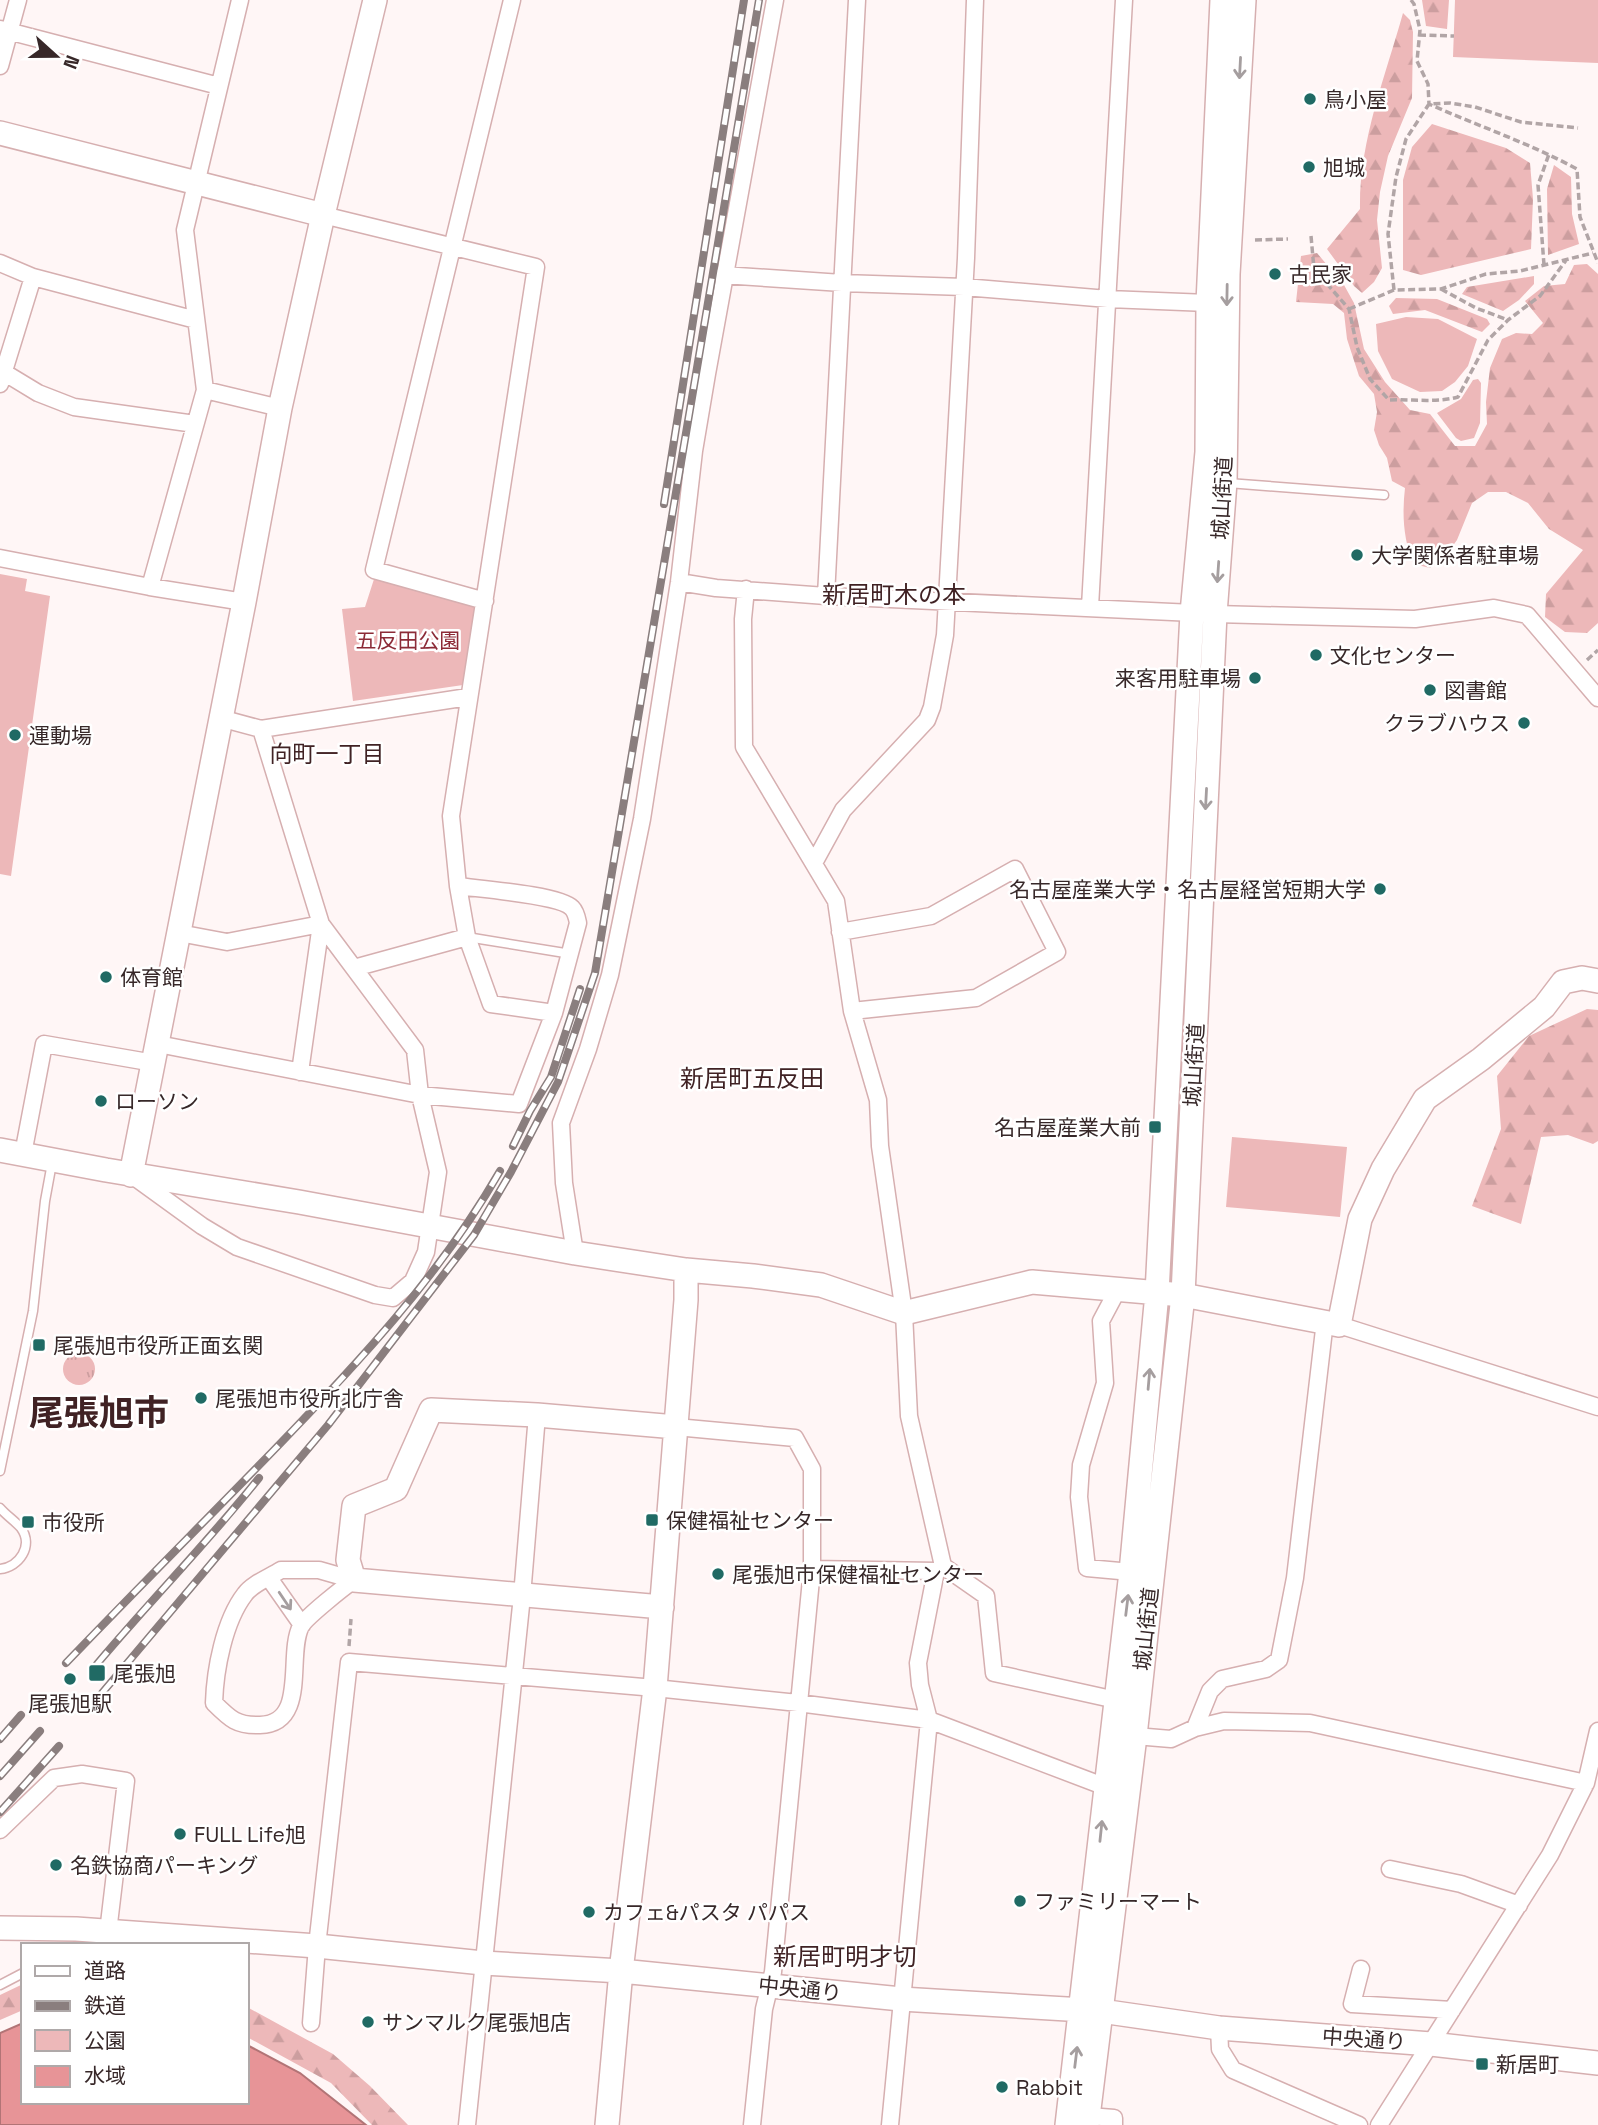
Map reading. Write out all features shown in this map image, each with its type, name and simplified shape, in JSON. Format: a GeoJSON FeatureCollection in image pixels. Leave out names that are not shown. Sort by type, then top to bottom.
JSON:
{"type":"FeatureCollection","features":[{"type":"Feature","properties":{"kind":"street"},"geometry":{"type":"LineString","coordinates":[[0,66],[5,31],[18,0]]}},
{"type":"Feature","properties":{"kind":"street"},"geometry":{"type":"LineString","coordinates":[[150,587],[205,390],[185,230],[240,0]]}},
{"type":"Feature","properties":{"kind":"street"},"geometry":{"type":"LineString","coordinates":[[131,1175],[280,408],[323,215],[376,0]]}},
{"type":"Feature","properties":{"kind":"street"},"geometry":{"type":"LineString","coordinates":[[485,601],[374,570],[512,0]]}},
{"type":"Feature","properties":{"kind":"street"},"geometry":{"type":"LineString","coordinates":[[575,1253],[564,1183],[561,1123],[588,1049],[610,975],[642,820],[679,582],[694,451],[723,275],[775,0]]}},
{"type":"Feature","properties":{"kind":"street"},"geometry":{"type":"LineString","coordinates":[[827,596],[857,0]]}},
{"type":"Feature","properties":{"kind":"street"},"geometry":{"type":"LineString","coordinates":[[814,863],[843,810],[928,720],[932,707],[945,635],[964,287],[975,0]]}},
{"type":"Feature","properties":{"kind":"street"},"geometry":{"type":"LineString","coordinates":[[1090,607],[1124,0]]}},
{"type":"Feature","properties":{"kind":"street","name":"城山街道"},"geometry":{"type":"LineString","coordinates":[[1067,2125],[1091,2011],[1135,1736],[1183,1296],[1203,613],[1208,303],[1222,0]]}},
{"type":"Feature","properties":{"kind":"street","name":"城山街道"},"geometry":{"type":"LineString","coordinates":[[1088,2120],[1091,2011],[1106,1787],[1131,1572],[1157,1293],[1203,613],[1225,482],[1228,274],[1244,0]]}},
{"type":"Feature","properties":{"kind":"street"},"geometry":{"type":"LineString","coordinates":[[5,31],[219,86]]}},
{"type":"Feature","properties":{"kind":"street"},"geometry":{"type":"LineString","coordinates":[[0,133],[536,267],[451,816],[458,886],[467,937],[491,1004],[554,1013]]}},
{"type":"Feature","properties":{"kind":"street"},"geometry":{"type":"LineString","coordinates":[[0,263],[33,277],[196,320]]}},
{"type":"Feature","properties":{"kind":"street"},"geometry":{"type":"LineString","coordinates":[[723,275],[1208,303]]}},
{"type":"Feature","properties":{"kind":"street"},"geometry":{"type":"LineString","coordinates":[[33,277],[1,375],[74,407],[195,424]]}},
{"type":"Feature","properties":{"kind":"street"},"geometry":{"type":"LineString","coordinates":[[205,390],[280,408]]}},
{"type":"Feature","properties":{"kind":"street"},"geometry":{"type":"LineString","coordinates":[[0,558],[244,602]]}},
{"type":"Feature","properties":{"kind":"street"},"geometry":{"type":"LineString","coordinates":[[679,582],[827,596],[1203,613],[1415,619],[1494,608],[1527,615],[1598,698]]}},
{"type":"Feature","properties":{"kind":"street"},"geometry":{"type":"LineString","coordinates":[[746,589],[743,619],[744,747],[836,901],[852,1011],[878,1100],[880,1146],[904,1313],[909,1416],[939,1568],[918,1663],[920,1685],[929,1720],[890,2125]]}},
{"type":"Feature","properties":{"kind":"street"},"geometry":{"type":"LineString","coordinates":[[220,718],[261,729],[468,697]]}},
{"type":"Feature","properties":{"kind":"street"},"geometry":{"type":"LineString","coordinates":[[131,1175],[202,1226],[237,1247],[375,1295],[393,1298],[413,1282],[426,1252],[438,1172],[420,1095],[415,1050],[321,924],[261,729]]}},
{"type":"Feature","properties":{"kind":"street"},"geometry":{"type":"LineString","coordinates":[[840,932],[931,916],[1015,869],[1057,952],[976,998],[852,1011]]}},
{"type":"Feature","properties":{"kind":"street"},"geometry":{"type":"LineString","coordinates":[[23,1154],[44,1044],[156,1054],[300,1072],[420,1095],[519,1104],[554,1013],[578,923],[576,914],[565,903],[555,900],[458,886]]}},
{"type":"Feature","properties":{"kind":"street"},"geometry":{"type":"LineString","coordinates":[[179,933],[228,942],[321,924]]}},
{"type":"Feature","properties":{"kind":"street"},"geometry":{"type":"LineString","coordinates":[[300,1072],[321,924]]}},
{"type":"Feature","properties":{"kind":"street"},"geometry":{"type":"LineString","coordinates":[[354,968],[467,937]]}},
{"type":"Feature","properties":{"kind":"street"},"geometry":{"type":"LineString","coordinates":[[1195,1728],[1210,1691],[1222,1679],[1266,1669],[1279,1660],[1295,1578],[1332,1323],[1360,1219],[1383,1169],[1425,1099],[1481,1059],[1544,1007],[1563,982],[1582,978],[1598,981]]}},
{"type":"Feature","properties":{"kind":"street"},"geometry":{"type":"LineString","coordinates":[[0,1150],[575,1253],[685,1270],[821,1285],[904,1313],[1031,1282],[1183,1296],[1332,1323],[1598,1407]]}},
{"type":"Feature","properties":{"kind":"street"},"geometry":{"type":"LineString","coordinates":[[607,2125],[621,1971],[662,1607],[686,1300],[685,1270]]}},
{"type":"Feature","properties":{"kind":"street"},"geometry":{"type":"LineString","coordinates":[[1118,1289],[1101,1321],[1105,1383],[1080,1465],[1079,1497],[1087,1568],[1131,1572]]}},
{"type":"Feature","properties":{"kind":"street"},"geometry":{"type":"LineString","coordinates":[[354,1580],[348,1560],[354,1506],[396,1489],[431,1410],[537,1415],[795,1438],[813,1469],[812,1569],[774,1972],[764,2009],[752,2125]]}},
{"type":"Feature","properties":{"kind":"street"},"geometry":{"type":"LineString","coordinates":[[467,2125],[522,1596],[537,1415]]}},
{"type":"Feature","properties":{"kind":"street"},"geometry":{"type":"LineString","coordinates":[[812,1569],[939,1568],[986,1597],[994,1673],[1116,1700]]}},
{"type":"Feature","properties":{"kind":"street"},"geometry":{"type":"LineString","coordinates":[[354,1580],[302,1625],[296,1645],[291,1701],[284,1714],[271,1725],[248,1725],[230,1720],[214,1703],[215,1678],[229,1625],[245,1593],[281,1570],[319,1570],[354,1580],[662,1607]]}},
{"type":"Feature","properties":{"kind":"street"},"geometry":{"type":"LineString","coordinates":[[269,1578],[302,1625]]}},
{"type":"Feature","properties":{"kind":"street"},"geometry":{"type":"LineString","coordinates":[[311,2024],[317,1946],[349,1662],[654,1688],[929,1720],[1106,1787]]}},
{"type":"Feature","properties":{"kind":"street"},"geometry":{"type":"LineString","coordinates":[[1135,1736],[1171,1740],[1195,1728],[1224,1721],[1310,1723],[1586,1783]]}},
{"type":"Feature","properties":{"kind":"street"},"geometry":{"type":"LineString","coordinates":[[1379,2125],[1550,1855],[1586,1783],[1594,1762],[1598,1731]]}},
{"type":"Feature","properties":{"kind":"street"},"geometry":{"type":"LineString","coordinates":[[0,1830],[54,1778],[82,1774],[126,1781],[108,1932]]}},
{"type":"Feature","properties":{"kind":"street"},"geometry":{"type":"LineString","coordinates":[[1390,1869],[1461,1884],[1519,1905]]}},
{"type":"Feature","properties":{"kind":"street","name":"中央通り"},"geometry":{"type":"LineString","coordinates":[[0,1927],[317,1946],[483,1964],[621,1971],[901,1999],[1091,2011],[1219,2028],[1431,2044],[1598,2063]]}},
{"type":"Feature","properties":{"kind":"street"},"geometry":{"type":"LineString","coordinates":[[1361,1969],[1352,2004],[1452,2010]]}},
{"type":"Feature","properties":{"kind":"street"},"geometry":{"type":"LineString","coordinates":[[1219,2028],[1220,2049],[1233,2070],[1359,2125]]}},
{"type":"Feature","properties":{"kind":"street"},"geometry":{"type":"LineString","coordinates":[[1088,2120],[1114,2118],[1115,2125]]}},
{"type":"Feature","properties":{"kind":"lane"},"geometry":{"type":"LineString","coordinates":[[1225,482],[1384,495]]}},
{"type":"Feature","properties":{"kind":"lane"},"geometry":{"type":"LineString","coordinates":[[467,937],[570,954]]}},
{"type":"Feature","properties":{"kind":"lane"},"geometry":{"type":"LineString","coordinates":[[0,1471],[33,1311],[53,1160]]}},
{"type":"Feature","properties":{"kind":"lane"},"geometry":{"type":"LineString","coordinates":[[0,1508],[21,1528],[25,1538],[25,1548],[20,1559],[15,1565],[0,1569]]}},
{"type":"Feature","properties":{"kind":"lane"},"geometry":{"type":"LineString","coordinates":[[0,1984],[21,1974]]}},
{"type":"Feature","properties":{"kind":"path"},"geometry":{"type":"LineString","coordinates":[[1394,290],[1388,234],[1396,177],[1406,139],[1429,104],[1428,84],[1417,61],[1419,35],[1414,4],[1410,0]]}},
{"type":"Feature","properties":{"kind":"path"},"geometry":{"type":"LineString","coordinates":[[1419,35],[1454,36]]}},
{"type":"Feature","properties":{"kind":"path"},"geometry":{"type":"LineString","coordinates":[[1429,104],[1450,103],[1475,107],[1521,122],[1578,128]]}},
{"type":"Feature","properties":{"kind":"path"},"geometry":{"type":"LineString","coordinates":[[1429,104],[1549,154],[1577,169],[1580,217],[1598,263]]}},
{"type":"Feature","properties":{"kind":"path"},"geometry":{"type":"LineString","coordinates":[[1544,265],[1538,185],[1549,154]]}},
{"type":"Feature","properties":{"kind":"path"},"geometry":{"type":"LineString","coordinates":[[1311,236],[1314,269],[1349,309],[1357,347],[1370,379],[1389,400],[1442,402],[1458,397],[1488,340],[1508,320],[1540,296],[1567,259]]}},
{"type":"Feature","properties":{"kind":"path"},"geometry":{"type":"LineString","coordinates":[[1255,240],[1288,239]]}},
{"type":"Feature","properties":{"kind":"path"},"geometry":{"type":"LineString","coordinates":[[1349,309],[1394,290],[1441,289],[1486,274],[1520,271],[1593,253]]}},
{"type":"Feature","properties":{"kind":"path"},"geometry":{"type":"LineString","coordinates":[[1441,289],[1476,308],[1508,320]]}},
{"type":"Feature","properties":{"kind":"path"},"geometry":{"type":"LineString","coordinates":[[349,1662],[351,1619]]}},
{"type":"Feature","properties":{"kind":"green space"},"geometry":{"type":"Polygon","coordinates":[[[1422,0],[1449,0],[1447,29],[1426,26],[1422,0]]]}},
{"type":"Feature","properties":{"kind":"green space"},"geometry":{"type":"Polygon","coordinates":[[[1455,0],[1598,0],[1598,63],[1453,57],[1455,0]]]}},
{"type":"Feature","properties":{"kind":"green space"},"geometry":{"type":"Polygon","coordinates":[[[1403,13],[1410,20],[1413,32],[1412,98],[1388,156],[1380,192],[1377,220],[1382,268],[1374,282],[1362,293],[1327,249],[1360,209],[1368,134],[1403,13]]]}},
{"type":"Feature","properties":{"kind":"green space"},"geometry":{"type":"Polygon","coordinates":[[[1432,124],[1506,148],[1530,163],[1533,199],[1531,249],[1421,275],[1403,270],[1403,180],[1412,147],[1432,124]]]}},
{"type":"Feature","properties":{"kind":"green space"},"geometry":{"type":"Polygon","coordinates":[[[1554,165],[1571,177],[1572,214],[1579,244],[1548,255],[1547,189],[1554,165]]]}},
{"type":"Feature","properties":{"kind":"green space"},"geometry":{"type":"Polygon","coordinates":[[[1317,253],[1344,285],[1354,303],[1364,349],[1385,382],[1410,410],[1430,414],[1455,446],[1475,446],[1487,424],[1486,402],[1490,368],[1502,339],[1516,333],[1532,334],[1543,323],[1525,301],[1544,286],[1565,284],[1574,265],[1587,264],[1598,274],[1598,623],[1587,633],[1565,632],[1545,617],[1546,594],[1583,550],[1549,529],[1528,503],[1506,492],[1488,492],[1472,503],[1457,540],[1446,555],[1430,568],[1414,564],[1404,527],[1405,488],[1392,481],[1387,458],[1379,445],[1374,430],[1377,412],[1374,394],[1359,376],[1347,339],[1344,313],[1333,304],[1296,302],[1301,256],[1317,253]]]}},
{"type":"Feature","properties":{"kind":"green space"},"geometry":{"type":"Polygon","coordinates":[[[1534,276],[1534,284],[1519,300],[1503,311],[1462,294],[1467,287],[1534,276]]]}},
{"type":"Feature","properties":{"kind":"green space"},"geometry":{"type":"Polygon","coordinates":[[[1396,298],[1437,299],[1487,319],[1490,324],[1482,332],[1425,310],[1393,314],[1389,306],[1396,298]]]}},
{"type":"Feature","properties":{"kind":"green space"},"geometry":{"type":"Polygon","coordinates":[[[1406,317],[1438,319],[1477,339],[1468,366],[1455,382],[1442,391],[1420,392],[1392,379],[1378,351],[1376,324],[1406,317]]]}},
{"type":"Feature","properties":{"kind":"green space"},"geometry":{"type":"Polygon","coordinates":[[[1478,379],[1481,383],[1480,423],[1474,438],[1461,441],[1437,413],[1461,399],[1473,380],[1478,379]]]}},
{"type":"Feature","properties":{"kind":"green space","name":"運動場"},"geometry":{"type":"Polygon","coordinates":[[[0,574],[27,579],[25,591],[50,596],[11,876],[0,874],[0,574]]]}},
{"type":"Feature","properties":{"kind":"green space","name":"五反田公園"},"geometry":{"type":"Polygon","coordinates":[[[375,576],[477,601],[463,685],[353,701],[342,609],[365,607],[375,576]]]}},
{"type":"Feature","properties":{"kind":"green space"},"geometry":{"type":"Polygon","coordinates":[[[1587,1009],[1598,1010],[1598,1141],[1593,1144],[1568,1135],[1541,1137],[1521,1224],[1472,1206],[1501,1129],[1497,1076],[1529,1036],[1587,1009]]]}},
{"type":"Feature","properties":{"kind":"green space"},"geometry":{"type":"Polygon","coordinates":[[[1232,1137],[1347,1147],[1340,1217],[1226,1207],[1232,1137]]]}},
{"type":"Feature","properties":{"kind":"green space"},"geometry":{"type":"Polygon","coordinates":[[[79,1353],[91,1357],[95,1369],[91,1381],[79,1385],[67,1381],[63,1369],[67,1357],[79,1353]]]}},
{"type":"Feature","properties":{"kind":"green space"},"geometry":{"type":"Polygon","coordinates":[[[21,1985],[21,2011],[0,2020],[0,1995],[21,1985]]]}},
{"type":"Feature","properties":{"kind":"green space"},"geometry":{"type":"Polygon","coordinates":[[[248,2008],[333,2054],[370,2086],[408,2125],[372,2125],[331,2083],[248,2038],[248,2008]]]}},
{"type":"Feature","properties":{"kind":"water"},"geometry":{"type":"Polygon","coordinates":[[[21,2024],[21,2104],[248,2104],[248,2046],[300,2073],[366,2125],[0,2125],[0,2033],[21,2024]]]}},
{"type":"Feature","properties":{"kind":"railway"},"geometry":{"type":"LineString","coordinates":[[664,504],[744,0]]}},
{"type":"Feature","properties":{"kind":"railway"},"geometry":{"type":"LineString","coordinates":[[102,1693],[328,1425],[474,1235],[511,1172],[558,1082],[595,973],[759,0]]}},
{"type":"Feature","properties":{"kind":"railway"},"geometry":{"type":"LineString","coordinates":[[513,1146],[551,1077],[580,989]]}},
{"type":"Feature","properties":{"kind":"railway"},"geometry":{"type":"LineString","coordinates":[[66,1663],[273,1451],[396,1318],[451,1247],[500,1171]]}},
{"type":"Feature","properties":{"kind":"railway"},"geometry":{"type":"LineString","coordinates":[[97,1664],[259,1478]]}},
{"type":"Feature","properties":{"kind":"railway"},"geometry":{"type":"LineString","coordinates":[[0,1739],[21,1715]]}},
{"type":"Feature","properties":{"kind":"railway"},"geometry":{"type":"LineString","coordinates":[[0,1776],[40,1731]]}},
{"type":"Feature","properties":{"kind":"railway"},"geometry":{"type":"LineString","coordinates":[[0,1812],[59,1746]]}},
{"type":"Feature","properties":{"kind":"place","name":"鳥小屋"},"geometry":{"type":"Point","coordinates":[1310,99]}},
{"type":"Feature","properties":{"kind":"place","name":"旭城"},"geometry":{"type":"Point","coordinates":[1309,167]}},
{"type":"Feature","properties":{"kind":"place","name":"古民家"},"geometry":{"type":"Point","coordinates":[1275,274]}},
{"type":"Feature","properties":{"kind":"place","name":"大学関係者駐車場"},"geometry":{"type":"Point","coordinates":[1357,555]}},
{"type":"Feature","properties":{"kind":"place","name":"文化センター"},"geometry":{"type":"Point","coordinates":[1316,655]}},
{"type":"Feature","properties":{"kind":"place","name":"来客用駐車場"},"geometry":{"type":"Point","coordinates":[1255,678]}},
{"type":"Feature","properties":{"kind":"place","name":"図書館"},"geometry":{"type":"Point","coordinates":[1430,690]}},
{"type":"Feature","properties":{"kind":"place","name":"クラブハウス"},"geometry":{"type":"Point","coordinates":[1524,723]}},
{"type":"Feature","properties":{"kind":"place","name":"運動場"},"geometry":{"type":"Point","coordinates":[15,735]}},
{"type":"Feature","properties":{"kind":"place","name":"名古屋産業大学・名古屋経営短期大学"},"geometry":{"type":"Point","coordinates":[1380,889]}},
{"type":"Feature","properties":{"kind":"place","name":"体育館"},"geometry":{"type":"Point","coordinates":[106,977]}},
{"type":"Feature","properties":{"kind":"place","name":"ローソン"},"geometry":{"type":"Point","coordinates":[101,1101]}},
{"type":"Feature","properties":{"kind":"place","name":"名古屋産業大前"},"geometry":{"type":"Point","coordinates":[1155,1127]}},
{"type":"Feature","properties":{"kind":"place","name":"尾張旭市役所正面玄関"},"geometry":{"type":"Point","coordinates":[39,1345]}},
{"type":"Feature","properties":{"kind":"place","name":"尾張旭市役所北庁舎"},"geometry":{"type":"Point","coordinates":[201,1398]}},
{"type":"Feature","properties":{"kind":"place","name":"保健福祉センター"},"geometry":{"type":"Point","coordinates":[652,1520]}},
{"type":"Feature","properties":{"kind":"place","name":"市役所"},"geometry":{"type":"Point","coordinates":[28,1522]}},
{"type":"Feature","properties":{"kind":"place","name":"尾張旭市保健福祉センター"},"geometry":{"type":"Point","coordinates":[718,1574]}},
{"type":"Feature","properties":{"kind":"place","name":"尾張旭"},"geometry":{"type":"Point","coordinates":[97,1673]}},
{"type":"Feature","properties":{"kind":"place","name":"尾張旭駅"},"geometry":{"type":"Point","coordinates":[70,1679]}},
{"type":"Feature","properties":{"kind":"place","name":"FULL Life旭"},"geometry":{"type":"Point","coordinates":[180,1834]}},
{"type":"Feature","properties":{"kind":"place","name":"名鉄協商パーキング"},"geometry":{"type":"Point","coordinates":[56,1865]}},
{"type":"Feature","properties":{"kind":"place","name":"ファミリーマート"},"geometry":{"type":"Point","coordinates":[1020,1901]}},
{"type":"Feature","properties":{"kind":"place","name":"カフェ&パスタ パパス"},"geometry":{"type":"Point","coordinates":[589,1912]}},
{"type":"Feature","properties":{"kind":"place","name":"サンマルク尾張旭店"},"geometry":{"type":"Point","coordinates":[368,2022]}},
{"type":"Feature","properties":{"kind":"place","name":"新居町"},"geometry":{"type":"Point","coordinates":[1482,2064]}},
{"type":"Feature","properties":{"kind":"place","name":"Rabbit"},"geometry":{"type":"Point","coordinates":[1002,2087]}},
{"type":"Feature","properties":{"kind":"district","name":"新居町木の本"},"geometry":{"type":"Point","coordinates":[894,594]}},
{"type":"Feature","properties":{"kind":"district","name":"向町一丁目"},"geometry":{"type":"Point","coordinates":[327,754]}},
{"type":"Feature","properties":{"kind":"district","name":"新居町五反田"},"geometry":{"type":"Point","coordinates":[752,1078]}},
{"type":"Feature","properties":{"kind":"district","name":"尾張旭市"},"geometry":{"type":"Point","coordinates":[99,1413]}},
{"type":"Feature","properties":{"kind":"district","name":"新居町明才切"},"geometry":{"type":"Point","coordinates":[845,1956]}}]}
